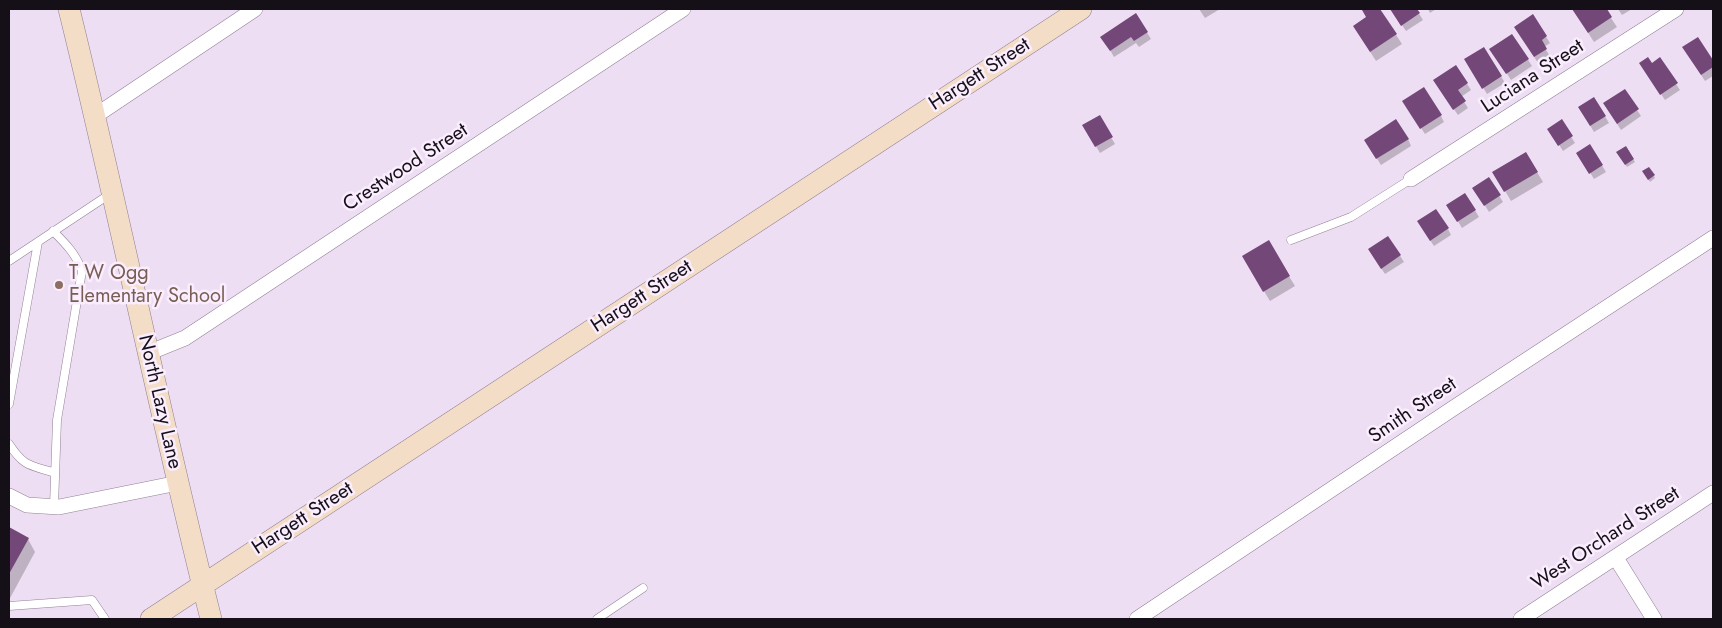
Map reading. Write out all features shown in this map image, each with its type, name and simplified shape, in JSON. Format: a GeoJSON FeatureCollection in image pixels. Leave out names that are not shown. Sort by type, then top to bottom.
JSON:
{"type":"FeatureCollection","features":[{"type":"Feature","properties":{"kind":"street","name":"North Lazy Lane"},"geometry":{"type":"LineString","coordinates":[[68,9],[95,116],[148,353],[211,619]]}},
{"type":"Feature","properties":{"kind":"street"},"geometry":{"type":"LineString","coordinates":[[95,116],[255,9]]}},
{"type":"Feature","properties":{"kind":"street","name":"Crestwood Street"},"geometry":{"type":"LineString","coordinates":[[148,353],[185,338],[683,9]]}},
{"type":"Feature","properties":{"kind":"street","name":"Hargett Street"},"geometry":{"type":"LineString","coordinates":[[151,619],[1081,9]]}},
{"type":"Feature","properties":{"kind":"street","name":"Luciana Street"},"geometry":{"type":"LineString","coordinates":[[1411,179],[1676,9]]}},
{"type":"Feature","properties":{"kind":"street","name":"Smith Street"},"geometry":{"type":"LineString","coordinates":[[1137,619],[1713,238]]}},
{"type":"Feature","properties":{"kind":"street"},"geometry":{"type":"LineString","coordinates":[[9,496],[28,505],[54,506],[178,483]]}},
{"type":"Feature","properties":{"kind":"street","name":"West Orchard Street"},"geometry":{"type":"LineString","coordinates":[[1521,619],[1713,493]]}},
{"type":"Feature","properties":{"kind":"street"},"geometry":{"type":"LineString","coordinates":[[1616,558],[1654,619]]}},
{"type":"Feature","properties":{"kind":"lane"},"geometry":{"type":"LineString","coordinates":[[1291,240],[1351,217],[1411,179]]}},
{"type":"Feature","properties":{"kind":"lane"},"geometry":{"type":"LineString","coordinates":[[9,261],[112,193]]}},
{"type":"Feature","properties":{"kind":"lane"},"geometry":{"type":"LineString","coordinates":[[53,231],[71,248],[77,257],[82,271],[57,420],[54,506]]}},
{"type":"Feature","properties":{"kind":"lane"},"geometry":{"type":"LineString","coordinates":[[9,404],[38,242]]}},
{"type":"Feature","properties":{"kind":"lane"},"geometry":{"type":"LineString","coordinates":[[9,444],[18,458],[28,465],[55,473]]}},
{"type":"Feature","properties":{"kind":"lane"},"geometry":{"type":"LineString","coordinates":[[597,619],[643,588]]}},
{"type":"Feature","properties":{"kind":"lane"},"geometry":{"type":"LineString","coordinates":[[9,606],[92,600],[105,619]]}},
{"type":"Feature","properties":{"kind":"building"},"geometry":{"type":"Polygon","coordinates":[[[1363,9],[1380,9],[1397,34],[1370,52],[1353,26],[1366,17],[1363,9]]]}},
{"type":"Feature","properties":{"kind":"building"},"geometry":{"type":"Polygon","coordinates":[[[1390,9],[1417,9],[1420,13],[1401,26],[1390,9]]]}},
{"type":"Feature","properties":{"kind":"building"},"geometry":{"type":"Polygon","coordinates":[[[1572,9],[1607,9],[1612,17],[1588,33],[1572,9]]]}},
{"type":"Feature","properties":{"kind":"building"},"geometry":{"type":"Polygon","coordinates":[[[1136,13],[1148,32],[1134,41],[1131,37],[1110,51],[1100,37],[1136,13]]]}},
{"type":"Feature","properties":{"kind":"building"},"geometry":{"type":"Polygon","coordinates":[[[1533,14],[1547,36],[1542,40],[1547,49],[1534,57],[1514,27],[1533,14]]]}},
{"type":"Feature","properties":{"kind":"building"},"geometry":{"type":"Polygon","coordinates":[[[1512,34],[1529,59],[1506,74],[1489,49],[1512,34]]]}},
{"type":"Feature","properties":{"kind":"building"},"geometry":{"type":"Polygon","coordinates":[[[1698,37],[1713,60],[1713,67],[1701,75],[1682,47],[1698,37]]]}},
{"type":"Feature","properties":{"kind":"building"},"geometry":{"type":"Polygon","coordinates":[[[1484,47],[1502,76],[1482,89],[1464,59],[1484,47]]]}},
{"type":"Feature","properties":{"kind":"building"},"geometry":{"type":"Polygon","coordinates":[[[1648,57],[1652,63],[1660,57],[1678,83],[1660,95],[1639,63],[1648,57]]]}},
{"type":"Feature","properties":{"kind":"building"},"geometry":{"type":"Polygon","coordinates":[[[1456,65],[1468,83],[1458,90],[1466,101],[1453,110],[1433,80],[1456,65]]]}},
{"type":"Feature","properties":{"kind":"building"},"geometry":{"type":"Polygon","coordinates":[[[1424,87],[1442,115],[1420,129],[1402,101],[1424,87]]]}},
{"type":"Feature","properties":{"kind":"building"},"geometry":{"type":"Polygon","coordinates":[[[1625,89],[1639,109],[1617,124],[1603,103],[1625,89]]]}},
{"type":"Feature","properties":{"kind":"building"},"geometry":{"type":"Polygon","coordinates":[[[1594,97],[1606,116],[1590,126],[1578,107],[1594,97]]]}},
{"type":"Feature","properties":{"kind":"building"},"geometry":{"type":"Polygon","coordinates":[[[1100,115],[1113,137],[1095,147],[1082,125],[1100,115]]]}},
{"type":"Feature","properties":{"kind":"building"},"geometry":{"type":"Polygon","coordinates":[[[1396,119],[1409,139],[1376,159],[1364,140],[1396,119]]]}},
{"type":"Feature","properties":{"kind":"building"},"geometry":{"type":"Polygon","coordinates":[[[1562,119],[1573,136],[1558,146],[1547,129],[1562,119]]]}},
{"type":"Feature","properties":{"kind":"building"},"geometry":{"type":"Polygon","coordinates":[[[1590,144],[1603,165],[1589,174],[1576,153],[1590,144]]]}},
{"type":"Feature","properties":{"kind":"building"},"geometry":{"type":"Polygon","coordinates":[[[1626,146],[1634,159],[1625,165],[1616,152],[1626,146]]]}},
{"type":"Feature","properties":{"kind":"building"},"geometry":{"type":"Polygon","coordinates":[[[1526,152],[1538,172],[1504,192],[1492,172],[1526,152]]]}},
{"type":"Feature","properties":{"kind":"building"},"geometry":{"type":"Polygon","coordinates":[[[1649,167],[1655,175],[1648,180],[1642,171],[1649,167]]]}},
{"type":"Feature","properties":{"kind":"building"},"geometry":{"type":"Polygon","coordinates":[[[1489,177],[1501,195],[1484,206],[1472,188],[1489,177]]]}},
{"type":"Feature","properties":{"kind":"building"},"geometry":{"type":"Polygon","coordinates":[[[1465,193],[1476,210],[1457,222],[1446,205],[1465,193]]]}},
{"type":"Feature","properties":{"kind":"building"},"geometry":{"type":"Polygon","coordinates":[[[1436,209],[1449,228],[1430,241],[1417,221],[1436,209]]]}},
{"type":"Feature","properties":{"kind":"building"},"geometry":{"type":"Polygon","coordinates":[[[1388,236],[1401,255],[1381,269],[1368,249],[1388,236]]]}},
{"type":"Feature","properties":{"kind":"building"},"geometry":{"type":"Polygon","coordinates":[[[1269,240],[1290,276],[1263,292],[1242,256],[1269,240]]]}},
{"type":"Feature","properties":{"kind":"building"},"geometry":{"type":"Polygon","coordinates":[[[9,527],[29,538],[9,574],[9,527]]]}},
{"type":"Feature","properties":{"kind":"place","name":"T W Ogg Elementary School"},"geometry":{"type":"Point","coordinates":[59,285]}}]}
